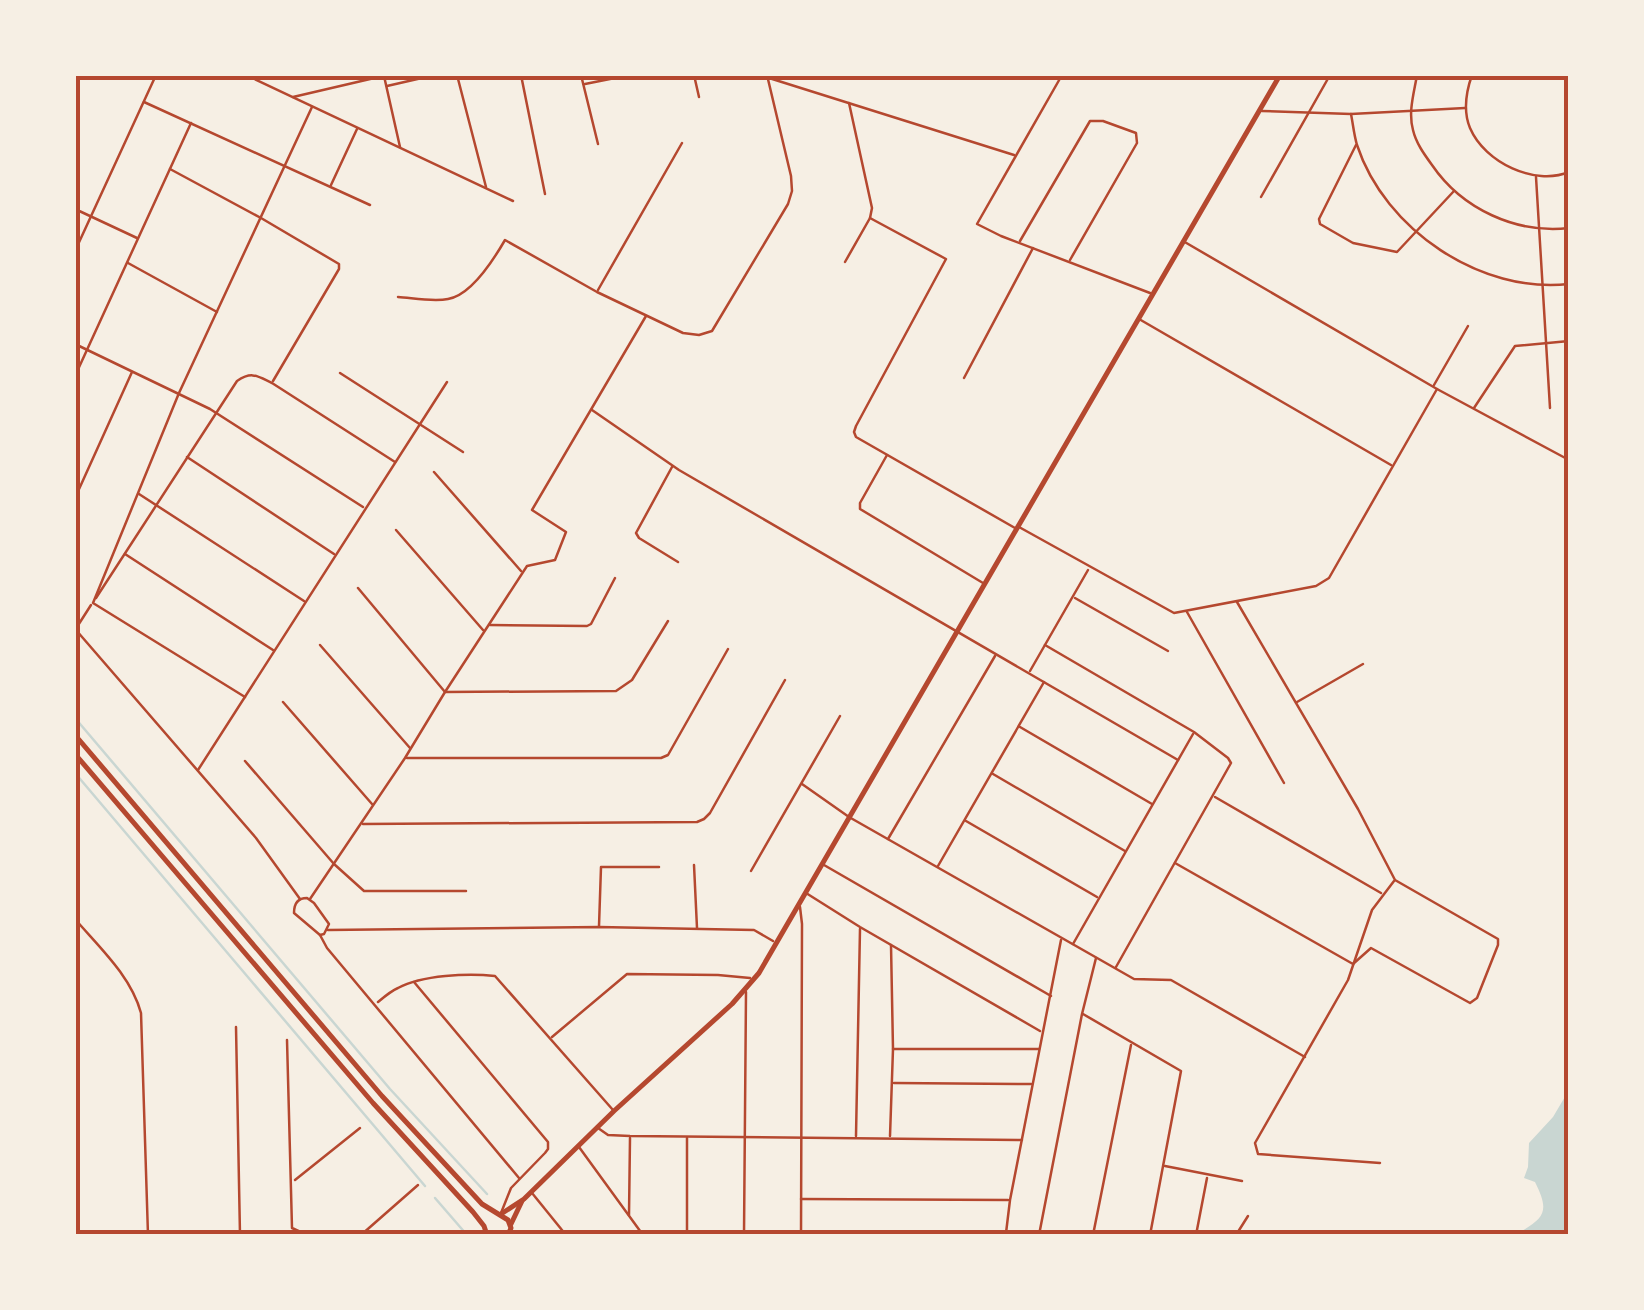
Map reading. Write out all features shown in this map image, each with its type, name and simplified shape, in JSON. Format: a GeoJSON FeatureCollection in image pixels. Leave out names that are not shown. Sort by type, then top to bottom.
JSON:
{"type":"FeatureCollection","features":[{"type":"Feature","properties":{"kind":"main road"},"geometry":{"type":"LineString","coordinates":[[508,1235],[510,1224],[530,1192],[755,979],[1280,75]]}},
{"type":"Feature","properties":{"kind":"main road"},"geometry":{"type":"LineString","coordinates":[[75,735],[382,1096],[482,1204],[510,1224]]}},
{"type":"Feature","properties":{"kind":"main road"},"geometry":{"type":"LineString","coordinates":[[75,754],[484,1232]]}},
{"type":"Feature","properties":{"kind":"main road"},"geometry":{"type":"LineString","coordinates":[[484,1232],[488,1217],[524,1199]]}},
{"type":"Feature","properties":{"kind":"street"},"geometry":{"type":"LineString","coordinates":[[75,251],[156,75]]}},
{"type":"Feature","properties":{"kind":"street"},"geometry":{"type":"LineString","coordinates":[[246,75],[513,202]]}},
{"type":"Feature","properties":{"kind":"street"},"geometry":{"type":"LineString","coordinates":[[292,98],[383,75],[400,148]]}},
{"type":"Feature","properties":{"kind":"street"},"geometry":{"type":"LineString","coordinates":[[386,86],[435,75]]}},
{"type":"Feature","properties":{"kind":"street"},"geometry":{"type":"LineString","coordinates":[[457,75],[486,189]]}},
{"type":"Feature","properties":{"kind":"street"},"geometry":{"type":"LineString","coordinates":[[520,75],[545,194]]}},
{"type":"Feature","properties":{"kind":"street"},"geometry":{"type":"LineString","coordinates":[[580,75],[598,144]]}},
{"type":"Feature","properties":{"kind":"street"},"geometry":{"type":"LineString","coordinates":[[584,84],[630,75]]}},
{"type":"Feature","properties":{"kind":"street"},"geometry":{"type":"LineString","coordinates":[[694,75],[698,97]]}},
{"type":"Feature","properties":{"kind":"street"},"geometry":{"type":"LineString","coordinates":[[1062,75],[977,224],[1151,294]]}},
{"type":"Feature","properties":{"kind":"street"},"geometry":{"type":"LineString","coordinates":[[1261,197],[1330,75]]}},
{"type":"Feature","properties":{"kind":"street"},"geometry":{"type":"LineString","coordinates":[[1417,75],[1412,129],[1439,175],[1493,217],[1540,230],[1569,228]]}},
{"type":"Feature","properties":{"kind":"street"},"geometry":{"type":"LineString","coordinates":[[1472,75],[1465,108],[1471,131],[1488,152],[1508,166],[1536,177],[1569,172]]}},
{"type":"Feature","properties":{"kind":"street"},"geometry":{"type":"LineString","coordinates":[[768,76],[1016,156]]}},
{"type":"Feature","properties":{"kind":"street"},"geometry":{"type":"LineString","coordinates":[[398,297],[448,300],[460,295],[486,270],[506,240],[597,292],[683,333],[712,332],[792,191],[768,76]]}},
{"type":"Feature","properties":{"kind":"street"},"geometry":{"type":"LineString","coordinates":[[144,102],[370,205]]}},
{"type":"Feature","properties":{"kind":"street"},"geometry":{"type":"LineString","coordinates":[[845,262],[872,208],[849,102]]}},
{"type":"Feature","properties":{"kind":"street"},"geometry":{"type":"LineString","coordinates":[[93,602],[180,392],[312,107]]}},
{"type":"Feature","properties":{"kind":"street"},"geometry":{"type":"LineString","coordinates":[[1260,110],[1351,114],[1465,108]]}},
{"type":"Feature","properties":{"kind":"street"},"geometry":{"type":"LineString","coordinates":[[1351,114],[1357,144],[1379,187],[1416,231],[1442,252],[1490,275],[1543,286],[1569,284]]}},
{"type":"Feature","properties":{"kind":"street"},"geometry":{"type":"LineString","coordinates":[[1019,242],[1090,121],[1103,121],[1136,133],[1137,144],[1070,262]]}},
{"type":"Feature","properties":{"kind":"street"},"geometry":{"type":"LineString","coordinates":[[75,376],[191,124]]}},
{"type":"Feature","properties":{"kind":"street"},"geometry":{"type":"LineString","coordinates":[[330,187],[357,128]]}},
{"type":"Feature","properties":{"kind":"street"},"geometry":{"type":"LineString","coordinates":[[597,292],[682,144]]}},
{"type":"Feature","properties":{"kind":"street"},"geometry":{"type":"LineString","coordinates":[[1357,144],[1321,214],[1320,224],[1354,243],[1392,252],[1401,248],[1454,190]]}},
{"type":"Feature","properties":{"kind":"street"},"geometry":{"type":"LineString","coordinates":[[170,169],[339,264],[340,269],[272,384]]}},
{"type":"Feature","properties":{"kind":"street"},"geometry":{"type":"LineString","coordinates":[[1536,177],[1550,408]]}},
{"type":"Feature","properties":{"kind":"street"},"geometry":{"type":"LineString","coordinates":[[75,209],[138,238]]}},
{"type":"Feature","properties":{"kind":"street"},"geometry":{"type":"LineString","coordinates":[[870,218],[946,258],[856,426],[856,437],[1174,614],[1316,586],[1329,578],[1468,326]]}},
{"type":"Feature","properties":{"kind":"street"},"geometry":{"type":"LineString","coordinates":[[1183,241],[1569,460]]}},
{"type":"Feature","properties":{"kind":"street"},"geometry":{"type":"LineString","coordinates":[[964,378],[1033,248]]}},
{"type":"Feature","properties":{"kind":"street"},"geometry":{"type":"LineString","coordinates":[[127,262],[218,312]]}},
{"type":"Feature","properties":{"kind":"street"},"geometry":{"type":"LineString","coordinates":[[310,899],[526,566],[555,560],[566,532],[532,510],[646,316]]}},
{"type":"Feature","properties":{"kind":"street"},"geometry":{"type":"LineString","coordinates":[[1137,318],[1393,466]]}},
{"type":"Feature","properties":{"kind":"street"},"geometry":{"type":"LineString","coordinates":[[1474,408],[1515,346],[1569,341]]}},
{"type":"Feature","properties":{"kind":"street"},"geometry":{"type":"LineString","coordinates":[[75,344],[180,392],[364,508]]}},
{"type":"Feature","properties":{"kind":"street"},"geometry":{"type":"LineString","coordinates":[[75,498],[132,371]]}},
{"type":"Feature","properties":{"kind":"street"},"geometry":{"type":"LineString","coordinates":[[340,373],[463,452]]}},
{"type":"Feature","properties":{"kind":"street"},"geometry":{"type":"LineString","coordinates":[[300,899],[256,838],[75,629],[155,504],[238,381],[246,375],[272,384],[395,462]]}},
{"type":"Feature","properties":{"kind":"street"},"geometry":{"type":"LineString","coordinates":[[198,770],[447,382]]}},
{"type":"Feature","properties":{"kind":"street"},"geometry":{"type":"LineString","coordinates":[[592,410],[673,466],[1178,760]]}},
{"type":"Feature","properties":{"kind":"street"},"geometry":{"type":"LineString","coordinates":[[888,455],[860,509],[984,584]]}},
{"type":"Feature","properties":{"kind":"street"},"geometry":{"type":"LineString","coordinates":[[187,458],[335,555]]}},
{"type":"Feature","properties":{"kind":"street"},"geometry":{"type":"LineString","coordinates":[[673,466],[636,532],[639,538],[678,562]]}},
{"type":"Feature","properties":{"kind":"street"},"geometry":{"type":"LineString","coordinates":[[434,472],[522,572]]}},
{"type":"Feature","properties":{"kind":"street"},"geometry":{"type":"LineString","coordinates":[[138,493],[306,602]]}},
{"type":"Feature","properties":{"kind":"street"},"geometry":{"type":"LineString","coordinates":[[396,530],[484,631]]}},
{"type":"Feature","properties":{"kind":"street"},"geometry":{"type":"LineString","coordinates":[[124,553],[275,651]]}},
{"type":"Feature","properties":{"kind":"street"},"geometry":{"type":"LineString","coordinates":[[1029,673],[1090,568]]}},
{"type":"Feature","properties":{"kind":"street"},"geometry":{"type":"LineString","coordinates":[[488,625],[587,626],[615,578]]}},
{"type":"Feature","properties":{"kind":"street"},"geometry":{"type":"LineString","coordinates":[[358,588],[445,692]]}},
{"type":"Feature","properties":{"kind":"street"},"geometry":{"type":"LineString","coordinates":[[1074,597],[1168,651]]}},
{"type":"Feature","properties":{"kind":"street"},"geometry":{"type":"LineString","coordinates":[[93,602],[245,698]]}},
{"type":"Feature","properties":{"kind":"street"},"geometry":{"type":"LineString","coordinates":[[1236,602],[1358,809],[1394,880],[1498,939],[1477,998],[1470,1004],[1371,948],[1353,964]]}},
{"type":"Feature","properties":{"kind":"street"},"geometry":{"type":"LineString","coordinates":[[1186,611],[1284,783]]}},
{"type":"Feature","properties":{"kind":"street"},"geometry":{"type":"LineString","coordinates":[[445,692],[616,690],[632,680],[668,621]]}},
{"type":"Feature","properties":{"kind":"street"},"geometry":{"type":"LineString","coordinates":[[1046,644],[1194,732],[1232,764],[1115,968]]}},
{"type":"Feature","properties":{"kind":"street"},"geometry":{"type":"LineString","coordinates":[[320,645],[410,750]]}},
{"type":"Feature","properties":{"kind":"street"},"geometry":{"type":"LineString","coordinates":[[405,758],[661,758],[668,755],[728,649]]}},
{"type":"Feature","properties":{"kind":"street"},"geometry":{"type":"LineString","coordinates":[[888,838],[995,654]]}},
{"type":"Feature","properties":{"kind":"street"},"geometry":{"type":"LineString","coordinates":[[1296,702],[1363,664]]}},
{"type":"Feature","properties":{"kind":"street"},"geometry":{"type":"LineString","coordinates":[[361,824],[697,822],[710,812],[785,680]]}},
{"type":"Feature","properties":{"kind":"street"},"geometry":{"type":"LineString","coordinates":[[938,867],[1044,682]]}},
{"type":"Feature","properties":{"kind":"street"},"geometry":{"type":"LineString","coordinates":[[283,702],[372,806]]}},
{"type":"Feature","properties":{"kind":"street"},"geometry":{"type":"LineString","coordinates":[[751,871],[840,716]]}},
{"type":"Feature","properties":{"kind":"street"},"geometry":{"type":"LineString","coordinates":[[1019,726],[1152,804]]}},
{"type":"Feature","properties":{"kind":"street"},"geometry":{"type":"LineString","coordinates":[[1072,945],[1194,732]]}},
{"type":"Feature","properties":{"kind":"street"},"geometry":{"type":"LineString","coordinates":[[245,760],[334,864],[364,891],[466,891]]}},
{"type":"Feature","properties":{"kind":"street"},"geometry":{"type":"LineString","coordinates":[[992,774],[1126,851]]}},
{"type":"Feature","properties":{"kind":"street"},"geometry":{"type":"LineString","coordinates":[[802,784],[850,817],[1134,979],[1171,980],[1304,1057]]}},
{"type":"Feature","properties":{"kind":"street"},"geometry":{"type":"LineString","coordinates":[[1213,796],[1382,894]]}},
{"type":"Feature","properties":{"kind":"street"},"geometry":{"type":"LineString","coordinates":[[964,820],[1099,898]]}},
{"type":"Feature","properties":{"kind":"street"},"geometry":{"type":"LineString","coordinates":[[1175,862],[1353,964]]}},
{"type":"Feature","properties":{"kind":"street"},"geometry":{"type":"LineString","coordinates":[[822,864],[1050,996]]}},
{"type":"Feature","properties":{"kind":"street"},"geometry":{"type":"LineString","coordinates":[[694,865],[696,928]]}},
{"type":"Feature","properties":{"kind":"street"},"geometry":{"type":"LineString","coordinates":[[599,928],[601,867],[659,867]]}},
{"type":"Feature","properties":{"kind":"street"},"geometry":{"type":"LineString","coordinates":[[1380,1164],[1258,1154],[1254,1143],[1348,980],[1372,910],[1394,880]]}},
{"type":"Feature","properties":{"kind":"street"},"geometry":{"type":"LineString","coordinates":[[804,893],[1043,1032]]}},
{"type":"Feature","properties":{"kind":"street"},"geometry":{"type":"LineString","coordinates":[[300,899],[310,899],[330,924],[328,930]]}},
{"type":"Feature","properties":{"kind":"street"},"geometry":{"type":"LineString","coordinates":[[300,899],[294,912],[320,935],[519,1178]]}},
{"type":"Feature","properties":{"kind":"street"},"geometry":{"type":"LineString","coordinates":[[800,901],[801,1234],[1028,1235]]}},
{"type":"Feature","properties":{"kind":"street"},"geometry":{"type":"LineString","coordinates":[[75,919],[132,989],[140,1012],[148,1235]]}},
{"type":"Feature","properties":{"kind":"street"},"geometry":{"type":"LineString","coordinates":[[320,935],[328,930],[696,928],[754,930],[776,943]]}},
{"type":"Feature","properties":{"kind":"street"},"geometry":{"type":"LineString","coordinates":[[856,1137],[860,928]]}},
{"type":"Feature","properties":{"kind":"street"},"geometry":{"type":"LineString","coordinates":[[1006,1233],[1062,939]]}},
{"type":"Feature","properties":{"kind":"street"},"geometry":{"type":"LineString","coordinates":[[890,1138],[892,945]]}},
{"type":"Feature","properties":{"kind":"street"},"geometry":{"type":"LineString","coordinates":[[1039,1235],[1096,958]]}},
{"type":"Feature","properties":{"kind":"street"},"geometry":{"type":"LineString","coordinates":[[551,1038],[627,974],[755,979]]}},
{"type":"Feature","properties":{"kind":"street"},"geometry":{"type":"LineString","coordinates":[[375,1003],[414,982],[495,976],[614,1111]]}},
{"type":"Feature","properties":{"kind":"street"},"geometry":{"type":"LineString","coordinates":[[414,982],[548,1142],[545,1153],[511,1188],[498,1214]]}},
{"type":"Feature","properties":{"kind":"street"},"geometry":{"type":"LineString","coordinates":[[744,1235],[746,990]]}},
{"type":"Feature","properties":{"kind":"street"},"geometry":{"type":"LineString","coordinates":[[1082,1014],[1181,1070],[1150,1235]]}},
{"type":"Feature","properties":{"kind":"street"},"geometry":{"type":"LineString","coordinates":[[236,1027],[240,1235]]}},
{"type":"Feature","properties":{"kind":"street"},"geometry":{"type":"LineString","coordinates":[[287,1040],[292,1228],[308,1235]]}},
{"type":"Feature","properties":{"kind":"street"},"geometry":{"type":"LineString","coordinates":[[1094,1235],[1132,1043]]}},
{"type":"Feature","properties":{"kind":"street"},"geometry":{"type":"LineString","coordinates":[[893,1049],[1040,1048]]}},
{"type":"Feature","properties":{"kind":"street"},"geometry":{"type":"LineString","coordinates":[[892,1083],[1034,1084]]}},
{"type":"Feature","properties":{"kind":"street"},"geometry":{"type":"LineString","coordinates":[[597,1127],[608,1135],[687,1138],[1022,1140]]}},
{"type":"Feature","properties":{"kind":"street"},"geometry":{"type":"LineString","coordinates":[[292,1182],[360,1128]]}},
{"type":"Feature","properties":{"kind":"street"},"geometry":{"type":"LineString","coordinates":[[630,1136],[630,1216]]}},
{"type":"Feature","properties":{"kind":"street"},"geometry":{"type":"LineString","coordinates":[[687,1138],[687,1235]]}},
{"type":"Feature","properties":{"kind":"street"},"geometry":{"type":"LineString","coordinates":[[577,1146],[643,1235]]}},
{"type":"Feature","properties":{"kind":"street"},"geometry":{"type":"LineString","coordinates":[[1164,1166],[1242,1180]]}},
{"type":"Feature","properties":{"kind":"street"},"geometry":{"type":"LineString","coordinates":[[1196,1235],[1208,1174]]}},
{"type":"Feature","properties":{"kind":"street"},"geometry":{"type":"LineString","coordinates":[[362,1235],[418,1185]]}},
{"type":"Feature","properties":{"kind":"street"},"geometry":{"type":"LineString","coordinates":[[530,1192],[566,1235]]}},
{"type":"Feature","properties":{"kind":"street"},"geometry":{"type":"LineString","coordinates":[[802,1199],[1010,1200]]}},
{"type":"Feature","properties":{"kind":"street"},"geometry":{"type":"LineString","coordinates":[[1236,1235],[1248,1216]]}},
{"type":"Feature","properties":{"kind":"shaded area"},"geometry":{"type":"Polygon","coordinates":[[[1569,1090],[1569,1235],[1518,1235],[1540,1217],[1543,1206],[1535,1182],[1524,1178],[1529,1143],[1553,1117],[1569,1090]]]}},
{"type":"Feature","properties":{"kind":"waterway"},"geometry":{"type":"LineString","coordinates":[[75,718],[390,1089],[487,1194]]}},
{"type":"Feature","properties":{"kind":"waterway"},"geometry":{"type":"LineString","coordinates":[[75,773],[425,1186]]}},
{"type":"Feature","properties":{"kind":"waterway"},"geometry":{"type":"LineString","coordinates":[[435,1198],[467,1235]]}}]}
